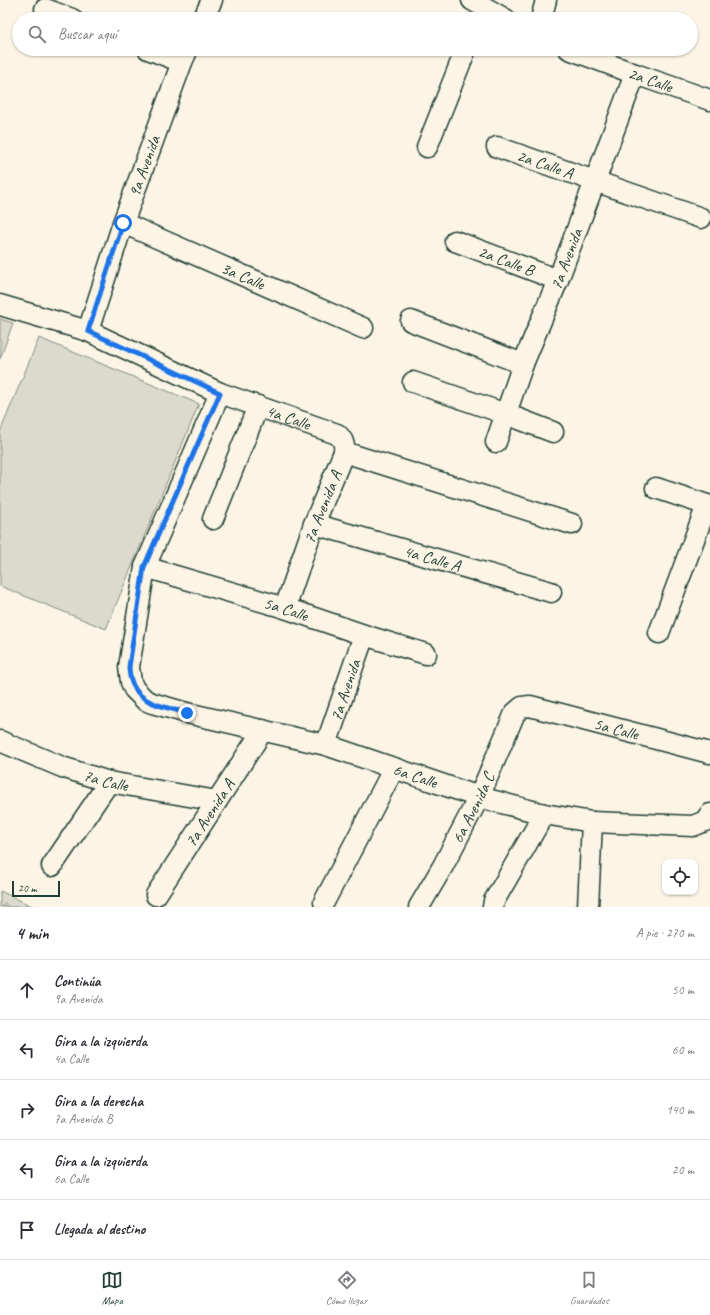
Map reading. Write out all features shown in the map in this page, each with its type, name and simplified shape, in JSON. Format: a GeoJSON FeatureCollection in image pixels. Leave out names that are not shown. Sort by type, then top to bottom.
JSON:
{"type":"FeatureCollection","features":[{"type":"Feature","properties":{"kind":"street"},"geometry":{"type":"LineString","coordinates":[[206,12],[212,0]]}},
{"type":"Feature","properties":{"kind":"street"},"geometry":{"type":"LineString","coordinates":[[543,12],[546,0]]}},
{"type":"Feature","properties":{"kind":"street"},"geometry":{"type":"LineString","coordinates":[[45,9],[53,12]]}},
{"type":"Feature","properties":{"kind":"street","name":"9a Avenida"},"geometry":{"type":"LineString","coordinates":[[88,331],[123,223],[185,56]]}},
{"type":"Feature","properties":{"kind":"street"},"geometry":{"type":"LineString","coordinates":[[427,147],[463,56]]}},
{"type":"Feature","properties":{"kind":"street","name":"2a Calle"},"geometry":{"type":"LineString","coordinates":[[587,56],[710,100]]}},
{"type":"Feature","properties":{"kind":"street","name":"7a Avenida"},"geometry":{"type":"LineString","coordinates":[[496,442],[523,364],[558,280],[635,74]]}},
{"type":"Feature","properties":{"kind":"street","name":"2a Calle A"},"geometry":{"type":"LineString","coordinates":[[497,147],[702,218]]}},
{"type":"Feature","properties":{"kind":"street","name":"3a Calle"},"geometry":{"type":"LineString","coordinates":[[123,223],[364,328]]}},
{"type":"Feature","properties":{"kind":"street","name":"2a Calle B"},"geometry":{"type":"LineString","coordinates":[[456,241],[558,280]]}},
{"type":"Feature","properties":{"kind":"street","name":"4a Calle"},"geometry":{"type":"LineString","coordinates":[[0,305],[88,331],[220,393],[337,434],[342,440],[344,452]]}},
{"type":"Feature","properties":{"kind":"street"},"geometry":{"type":"LineString","coordinates":[[411,321],[523,364]]}},
{"type":"Feature","properties":{"kind":"street"},"geometry":{"type":"LineString","coordinates":[[413,382],[553,432]]}},
{"type":"Feature","properties":{"kind":"street"},"geometry":{"type":"LineString","coordinates":[[144,567],[220,393]]}},
{"type":"Feature","properties":{"kind":"street"},"geometry":{"type":"LineString","coordinates":[[212,519],[258,406]]}},
{"type":"Feature","properties":{"kind":"street"},"geometry":{"type":"LineString","coordinates":[[344,452],[572,524]]}},
{"type":"Feature","properties":{"kind":"street","name":"7a Avenida A"},"geometry":{"type":"LineString","coordinates":[[285,608],[314,524],[344,452]]}},
{"type":"Feature","properties":{"kind":"street"},"geometry":{"type":"LineString","coordinates":[[656,488],[709,506],[660,633]]}},
{"type":"Feature","properties":{"kind":"street","name":"4a Calle A"},"geometry":{"type":"LineString","coordinates":[[314,524],[550,592]]}},
{"type":"Feature","properties":{"kind":"street","name":"5a Calle"},"geometry":{"type":"LineString","coordinates":[[144,567],[285,608],[426,654]]}},
{"type":"Feature","properties":{"kind":"street","name":"6a Calle"},"geometry":{"type":"LineString","coordinates":[[144,567],[129,667],[131,682],[134,689],[145,700],[152,704],[326,745],[479,797],[544,814],[592,822],[693,826],[707,818]]}},
{"type":"Feature","properties":{"kind":"street","name":"7a Avenida"},"geometry":{"type":"LineString","coordinates":[[326,745],[364,635]]}},
{"type":"Feature","properties":{"kind":"street","name":"5a Calle"},"geometry":{"type":"LineString","coordinates":[[522,708],[530,706],[710,753]]}},
{"type":"Feature","properties":{"kind":"street","name":"6a Avenida C"},"geometry":{"type":"LineString","coordinates":[[419,907],[443,866],[479,797],[515,713],[522,708]]}},
{"type":"Feature","properties":{"kind":"street","name":"7a Avenida A"},"geometry":{"type":"LineString","coordinates":[[156,895],[263,730]]}},
{"type":"Feature","properties":{"kind":"street","name":"7a Calle"},"geometry":{"type":"LineString","coordinates":[[0,741],[62,768],[109,782],[217,801]]}},
{"type":"Feature","properties":{"kind":"street"},"geometry":{"type":"LineString","coordinates":[[324,902],[394,768]]}},
{"type":"Feature","properties":{"kind":"street"},"geometry":{"type":"LineString","coordinates":[[52,866],[109,782]]}},
{"type":"Feature","properties":{"kind":"street"},"geometry":{"type":"LineString","coordinates":[[493,907],[494,901],[544,814]]}},
{"type":"Feature","properties":{"kind":"street"},"geometry":{"type":"LineString","coordinates":[[588,907],[592,822]]}},
{"type":"Feature","properties":{"kind":"green space"},"geometry":{"type":"Polygon","coordinates":[[[0,319],[13,323],[0,359],[0,319]]]}},
{"type":"Feature","properties":{"kind":"green space"},"geometry":{"type":"Polygon","coordinates":[[[39,338],[199,404],[106,629],[0,586],[0,432],[39,338]]]}},
{"type":"Feature","properties":{"kind":"green space"},"geometry":{"type":"Polygon","coordinates":[[[0,891],[34,907],[0,907],[0,891]]]}},
{"type":"Feature","properties":{"kind":"route"},"geometry":{"type":"LineString","coordinates":[[123,223],[88,331],[220,393],[144,567],[129,667],[129,674],[134,689],[145,700],[152,704],[187,713]]}}]}
